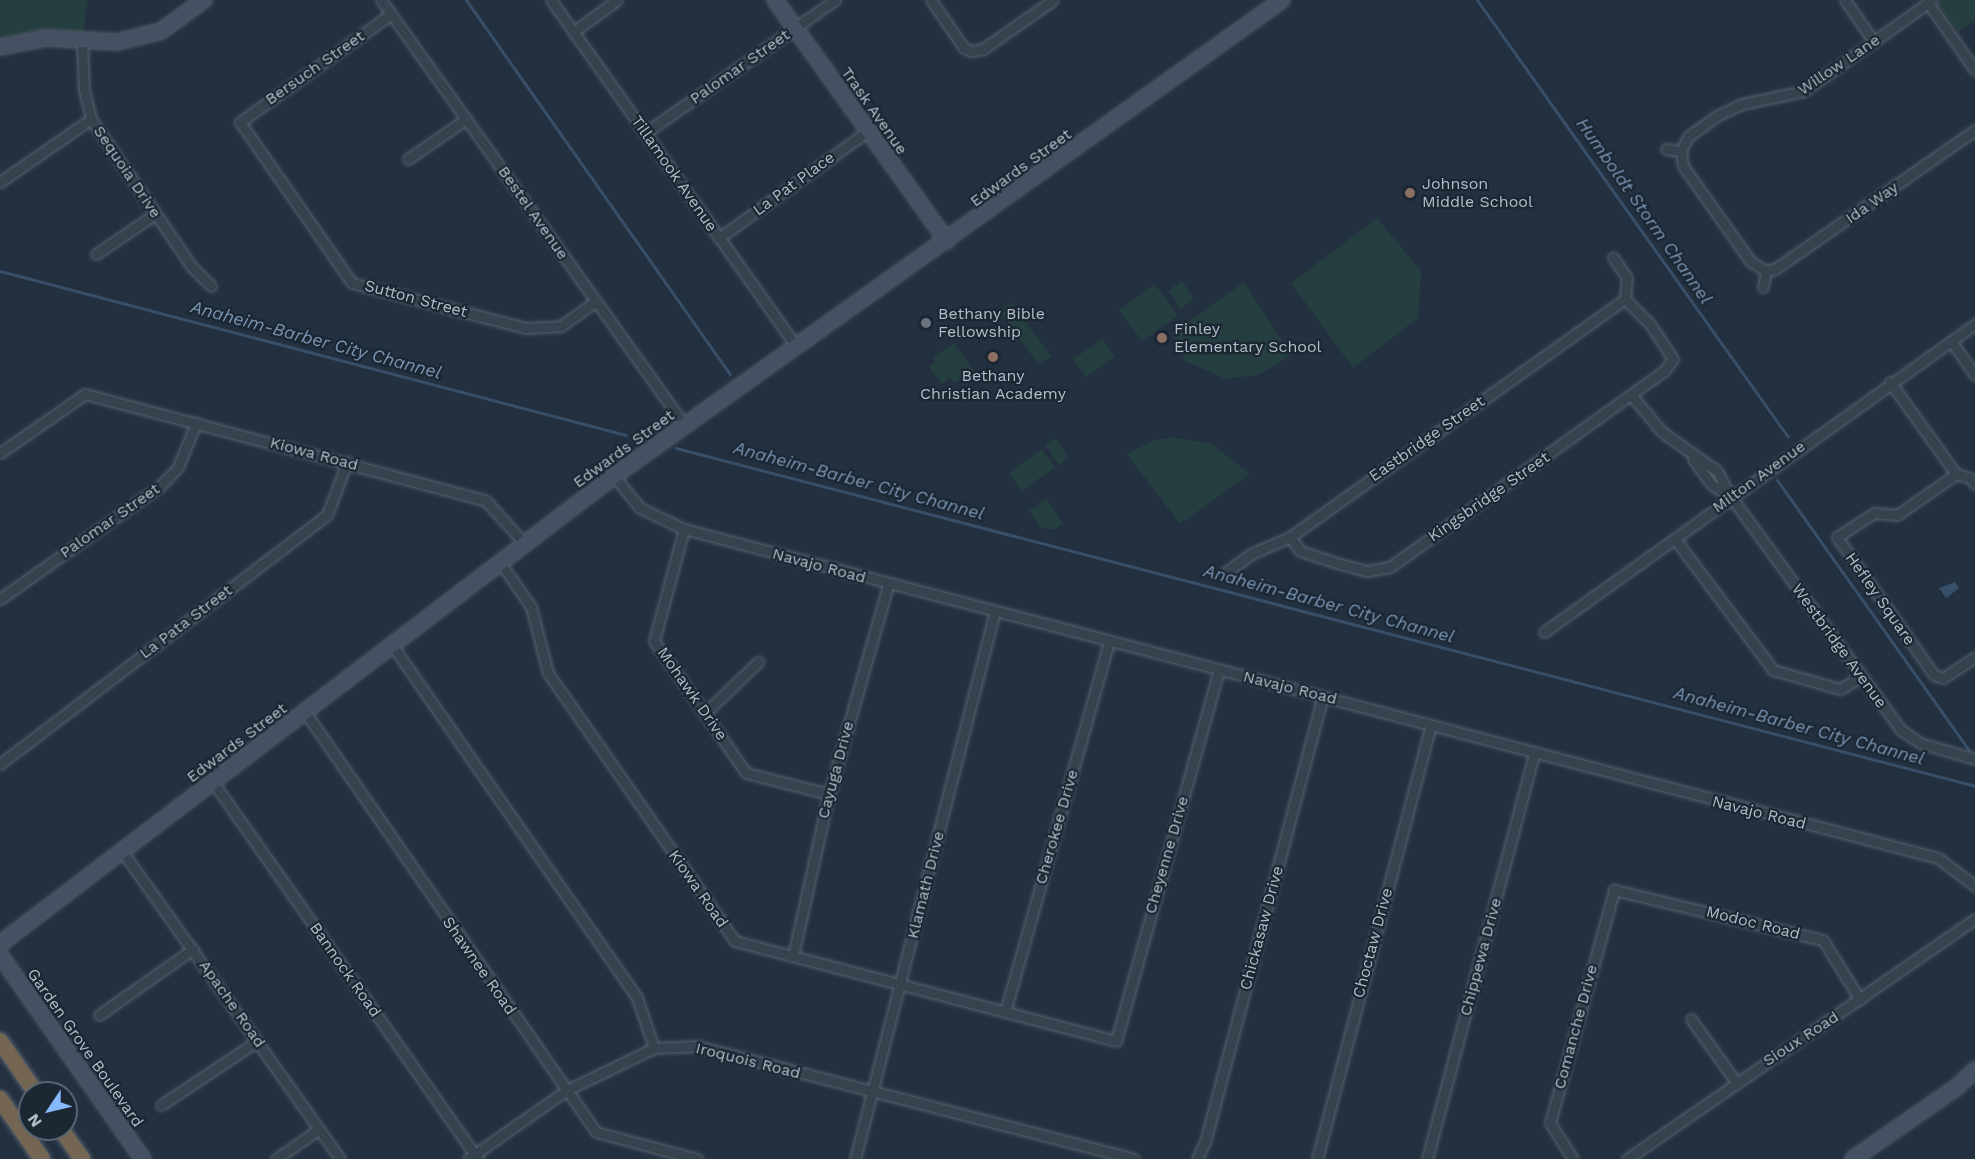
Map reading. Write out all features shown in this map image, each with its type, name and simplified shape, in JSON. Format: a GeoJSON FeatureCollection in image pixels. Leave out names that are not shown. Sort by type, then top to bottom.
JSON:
{"type":"FeatureCollection","features":[{"type":"Feature","properties":{"kind":"highway"},"geometry":{"type":"LineString","coordinates":[[0,1041],[28,1081]]}},
{"type":"Feature","properties":{"kind":"highway"},"geometry":{"type":"LineString","coordinates":[[0,1099],[42,1159]]}},
{"type":"Feature","properties":{"kind":"highway"},"geometry":{"type":"LineString","coordinates":[[69,1141],[82,1159]]}},
{"type":"Feature","properties":{"kind":"street"},"geometry":{"type":"LineString","coordinates":[[0,47],[46,38],[82,42],[117,42],[160,31],[204,0]]}},
{"type":"Feature","properties":{"kind":"street","name":"Bestel Avenue"},"geometry":{"type":"LineString","coordinates":[[381,0],[685,426]]}},
{"type":"Feature","properties":{"kind":"street","name":"Tillamook Avenue"},"geometry":{"type":"LineString","coordinates":[[551,0],[797,347]]}},
{"type":"Feature","properties":{"kind":"street"},"geometry":{"type":"LineString","coordinates":[[573,32],[617,0]]}},
{"type":"Feature","properties":{"kind":"street","name":"Trask Avenue"},"geometry":{"type":"LineString","coordinates":[[775,0],[947,241]]}},
{"type":"Feature","properties":{"kind":"street","name":"Palomar Street"},"geometry":{"type":"LineString","coordinates":[[645,133],[835,0]]}},
{"type":"Feature","properties":{"kind":"street"},"geometry":{"type":"LineString","coordinates":[[931,0],[964,48],[972,51],[983,49],[1053,0]]}},
{"type":"Feature","properties":{"kind":"street","name":"Edwards Street"},"geometry":{"type":"LineString","coordinates":[[0,944],[614,476],[947,241],[1282,0]]}},
{"type":"Feature","properties":{"kind":"street"},"geometry":{"type":"LineString","coordinates":[[1845,0],[1874,42]]}},
{"type":"Feature","properties":{"kind":"street"},"geometry":{"type":"LineString","coordinates":[[1930,2],[1975,70]]}},
{"type":"Feature","properties":{"kind":"street","name":"Willow Lane"},"geometry":{"type":"LineString","coordinates":[[1681,151],[1688,137],[1718,115],[1742,104],[1792,96],[1930,2]]}},
{"type":"Feature","properties":{"kind":"street","name":"Bersuch Street"},"geometry":{"type":"LineString","coordinates":[[240,122],[391,14]]}},
{"type":"Feature","properties":{"kind":"street","name":"Sequoia Drive"},"geometry":{"type":"LineString","coordinates":[[82,42],[84,90],[90,119],[155,214],[211,286]]}},
{"type":"Feature","properties":{"kind":"street"},"geometry":{"type":"LineString","coordinates":[[0,182],[90,119]]}},
{"type":"Feature","properties":{"kind":"street"},"geometry":{"type":"LineString","coordinates":[[408,159],[466,119]]}},
{"type":"Feature","properties":{"kind":"street","name":"Sutton Street"},"geometry":{"type":"LineString","coordinates":[[240,122],[352,283],[526,328],[561,326],[596,301]]}},
{"type":"Feature","properties":{"kind":"street","name":"Ida Way"},"geometry":{"type":"LineString","coordinates":[[1766,270],[1783,267],[1975,130]]}},
{"type":"Feature","properties":{"kind":"street","name":"La Pat Place"},"geometry":{"type":"LineString","coordinates":[[719,238],[868,131]]}},
{"type":"Feature","properties":{"kind":"street"},"geometry":{"type":"LineString","coordinates":[[1666,149],[1681,151],[1683,166],[1744,253],[1751,262],[1766,270],[1763,287]]}},
{"type":"Feature","properties":{"kind":"street"},"geometry":{"type":"LineString","coordinates":[[96,254],[155,214]]}},
{"type":"Feature","properties":{"kind":"street"},"geometry":{"type":"LineString","coordinates":[[1613,257],[1627,278],[1625,299]]}},
{"type":"Feature","properties":{"kind":"street","name":"Kingsbridge Street"},"geometry":{"type":"LineString","coordinates":[[1290,537],[1300,551],[1333,562],[1367,571],[1390,567],[1632,396],[1664,371],[1673,359],[1650,324],[1625,299]]}},
{"type":"Feature","properties":{"kind":"street","name":"Eastbridge Street"},"geometry":{"type":"LineString","coordinates":[[1225,573],[1253,553],[1290,537],[1625,299]]}},
{"type":"Feature","properties":{"kind":"street","name":"Milton Avenue"},"geometry":{"type":"LineString","coordinates":[[1544,632],[1890,382],[1975,324]]}},
{"type":"Feature","properties":{"kind":"street"},"geometry":{"type":"LineString","coordinates":[[1951,341],[1975,375]]}},
{"type":"Feature","properties":{"kind":"street"},"geometry":{"type":"LineString","coordinates":[[1890,382],[1956,474],[1970,478],[1975,484]]}},
{"type":"Feature","properties":{"kind":"street","name":"Kiowa Road"},"geometry":{"type":"LineString","coordinates":[[0,453],[85,393],[486,501],[525,544]]}},
{"type":"Feature","properties":{"kind":"street","name":"Westbridge Avenue"},"geometry":{"type":"LineString","coordinates":[[1632,396],[1662,432],[1690,455],[1717,471],[1731,497],[1901,730],[1920,743],[1975,759]]}},
{"type":"Feature","properties":{"kind":"street","name":"Palomar Street"},"geometry":{"type":"LineString","coordinates":[[0,599],[159,488],[185,455],[196,423]]}},
{"type":"Feature","properties":{"kind":"street","name":"La Pata Street"},"geometry":{"type":"LineString","coordinates":[[0,764],[327,515],[347,462]]}},
{"type":"Feature","properties":{"kind":"street","name":"Hefley Square"},"geometry":{"type":"LineString","coordinates":[[1956,474],[1896,515],[1874,513],[1837,537],[1934,675],[1943,678],[1975,657]]}},
{"type":"Feature","properties":{"kind":"street","name":"Navajo Road"},"geometry":{"type":"LineString","coordinates":[[614,476],[640,508],[684,529],[888,585],[1323,696],[1534,755],[1938,858],[1975,886]]}},
{"type":"Feature","properties":{"kind":"street","name":"Mohawk Drive"},"geometry":{"type":"LineString","coordinates":[[684,529],[654,641],[747,773],[828,794]]}},
{"type":"Feature","properties":{"kind":"street"},"geometry":{"type":"LineString","coordinates":[[1675,539],[1773,670],[1840,689],[1861,677]]}},
{"type":"Feature","properties":{"kind":"street","name":"Kiowa Road"},"geometry":{"type":"LineString","coordinates":[[500,562],[531,607],[548,673],[735,941],[900,987],[1116,1041]]}},
{"type":"Feature","properties":{"kind":"street","name":"Cayuga Drive"},"geometry":{"type":"LineString","coordinates":[[793,956],[828,794],[888,585]]}},
{"type":"Feature","properties":{"kind":"street","name":"Klamath Drive"},"geometry":{"type":"LineString","coordinates":[[855,1159],[995,611]]}},
{"type":"Feature","properties":{"kind":"street","name":"Cherokee Drive"},"geometry":{"type":"LineString","coordinates":[[1005,1012],[1108,642]]}},
{"type":"Feature","properties":{"kind":"street"},"geometry":{"type":"LineString","coordinates":[[392,645],[637,998],[654,1048],[565,1091],[474,1158]]}},
{"type":"Feature","properties":{"kind":"street"},"geometry":{"type":"LineString","coordinates":[[705,712],[758,662]]}},
{"type":"Feature","properties":{"kind":"street","name":"Cheyenne Drive"},"geometry":{"type":"LineString","coordinates":[[1116,1041],[1219,670]]}},
{"type":"Feature","properties":{"kind":"street","name":"Chickasaw Drive"},"geometry":{"type":"LineString","coordinates":[[1197,1159],[1208,1130],[1323,696]]}},
{"type":"Feature","properties":{"kind":"street","name":"Shawnee Road"},"geometry":{"type":"LineString","coordinates":[[305,712],[565,1091],[596,1132],[697,1159]]}},
{"type":"Feature","properties":{"kind":"street","name":"Choctaw Drive"},"geometry":{"type":"LineString","coordinates":[[1317,1159],[1430,727]]}},
{"type":"Feature","properties":{"kind":"street","name":"Chippewa Drive"},"geometry":{"type":"LineString","coordinates":[[1427,1159],[1534,755]]}},
{"type":"Feature","properties":{"kind":"street","name":"Bannock Road"},"geometry":{"type":"LineString","coordinates":[[213,782],[474,1158]]}},
{"type":"Feature","properties":{"kind":"street","name":"Apache Road"},"geometry":{"type":"LineString","coordinates":[[122,851],[340,1159]]}},
{"type":"Feature","properties":{"kind":"street","name":"Modoc Road"},"geometry":{"type":"LineString","coordinates":[[1614,890],[1823,940],[1860,1000]]}},
{"type":"Feature","properties":{"kind":"street","name":"Comanche Drive"},"geometry":{"type":"LineString","coordinates":[[1573,1159],[1550,1123],[1614,890]]}},
{"type":"Feature","properties":{"kind":"street","name":"Sioux Road"},"geometry":{"type":"LineString","coordinates":[[1627,1159],[1975,919]]}},
{"type":"Feature","properties":{"kind":"street"},"geometry":{"type":"LineString","coordinates":[[99,1015],[193,949]]}},
{"type":"Feature","properties":{"kind":"street","name":"Garden Grove Boulevard"},"geometry":{"type":"LineString","coordinates":[[0,955],[143,1159]]}},
{"type":"Feature","properties":{"kind":"street"},"geometry":{"type":"LineString","coordinates":[[1691,1019],[1736,1082]]}},
{"type":"Feature","properties":{"kind":"street"},"geometry":{"type":"LineString","coordinates":[[161,1105],[257,1041]]}},
{"type":"Feature","properties":{"kind":"street","name":"Iroquois Road"},"geometry":{"type":"LineString","coordinates":[[654,1048],[698,1046],[871,1093],[1134,1159]]}},
{"type":"Feature","properties":{"kind":"street"},"geometry":{"type":"LineString","coordinates":[[1853,1159],[1958,1087],[1975,1070]]}},
{"type":"Feature","properties":{"kind":"street"},"geometry":{"type":"LineString","coordinates":[[276,1159],[319,1129]]}},
{"type":"Feature","properties":{"kind":"green space"},"geometry":{"type":"Polygon","coordinates":[[[0,0],[88,0],[83,32],[47,29],[0,38],[0,0]]]}},
{"type":"Feature","properties":{"kind":"green space"},"geometry":{"type":"Polygon","coordinates":[[[1942,0],[1975,0],[1975,20],[1958,32],[1937,3],[1942,0]]]}},
{"type":"Feature","properties":{"kind":"green space"},"geometry":{"type":"Polygon","coordinates":[[[1377,218],[1421,271],[1418,318],[1353,368],[1291,283],[1377,218]]]}},
{"type":"Feature","properties":{"kind":"green space"},"geometry":{"type":"Polygon","coordinates":[[[1182,281],[1194,299],[1180,309],[1168,291],[1182,281]]]}},
{"type":"Feature","properties":{"kind":"green space"},"geometry":{"type":"Polygon","coordinates":[[[1244,282],[1291,355],[1259,375],[1225,379],[1185,361],[1172,333],[1244,282]]]}},
{"type":"Feature","properties":{"kind":"green space"},"geometry":{"type":"Polygon","coordinates":[[[1155,284],[1178,316],[1142,341],[1119,310],[1155,284]]]}},
{"type":"Feature","properties":{"kind":"green space"},"geometry":{"type":"Polygon","coordinates":[[[1010,303],[1052,356],[1039,365],[999,310],[1010,303]]]}},
{"type":"Feature","properties":{"kind":"green space"},"geometry":{"type":"Polygon","coordinates":[[[1102,339],[1115,357],[1086,377],[1073,359],[1102,339]]]}},
{"type":"Feature","properties":{"kind":"green space"},"geometry":{"type":"Polygon","coordinates":[[[954,343],[973,369],[954,384],[950,378],[942,384],[929,367],[936,362],[933,358],[954,343]]]}},
{"type":"Feature","properties":{"kind":"green space"},"geometry":{"type":"Polygon","coordinates":[[[1173,437],[1212,444],[1250,474],[1180,524],[1127,454],[1155,440],[1173,437]]]}},
{"type":"Feature","properties":{"kind":"green space"},"geometry":{"type":"Polygon","coordinates":[[[1055,438],[1069,457],[1059,465],[1045,445],[1055,438]]]}},
{"type":"Feature","properties":{"kind":"green space"},"geometry":{"type":"Polygon","coordinates":[[[1042,449],[1055,467],[1022,491],[1009,473],[1042,449]]]}},
{"type":"Feature","properties":{"kind":"green space"},"geometry":{"type":"Polygon","coordinates":[[[1046,499],[1063,523],[1053,530],[1040,527],[1029,511],[1046,499]]]}},
{"type":"Feature","properties":{"kind":"water"},"geometry":{"type":"Polygon","coordinates":[[[1955,582],[1959,588],[1946,598],[1939,588],[1955,582]]]}},
{"type":"Feature","properties":{"kind":"waterway"},"geometry":{"type":"LineString","coordinates":[[466,0],[730,374]]}},
{"type":"Feature","properties":{"kind":"waterway","name":"Humboldt Storm Channel"},"geometry":{"type":"LineString","coordinates":[[1477,0],[1788,437]]}},
{"type":"Feature","properties":{"kind":"waterway","name":"Anaheim-Barber City Channel"},"geometry":{"type":"LineString","coordinates":[[0,271],[626,435]]}},
{"type":"Feature","properties":{"kind":"waterway","name":"Anaheim-Barber City Channel"},"geometry":{"type":"LineString","coordinates":[[676,448],[1975,786]]}},
{"type":"Feature","properties":{"kind":"waterway","name":"Humboldt Storm Channel"},"geometry":{"type":"LineString","coordinates":[[1777,480],[1969,750]]}},
{"type":"Feature","properties":{"kind":"place","name":"Johnson Middle School"},"geometry":{"type":"Point","coordinates":[1410,193]}},
{"type":"Feature","properties":{"kind":"place","name":"Bethany Bible Fellowship"},"geometry":{"type":"Point","coordinates":[926,323]}},
{"type":"Feature","properties":{"kind":"place","name":"Finley Elementary School"},"geometry":{"type":"Point","coordinates":[1162,338]}},
{"type":"Feature","properties":{"kind":"place","name":"Bethany Christian Academy"},"geometry":{"type":"Point","coordinates":[993,357]}}]}
